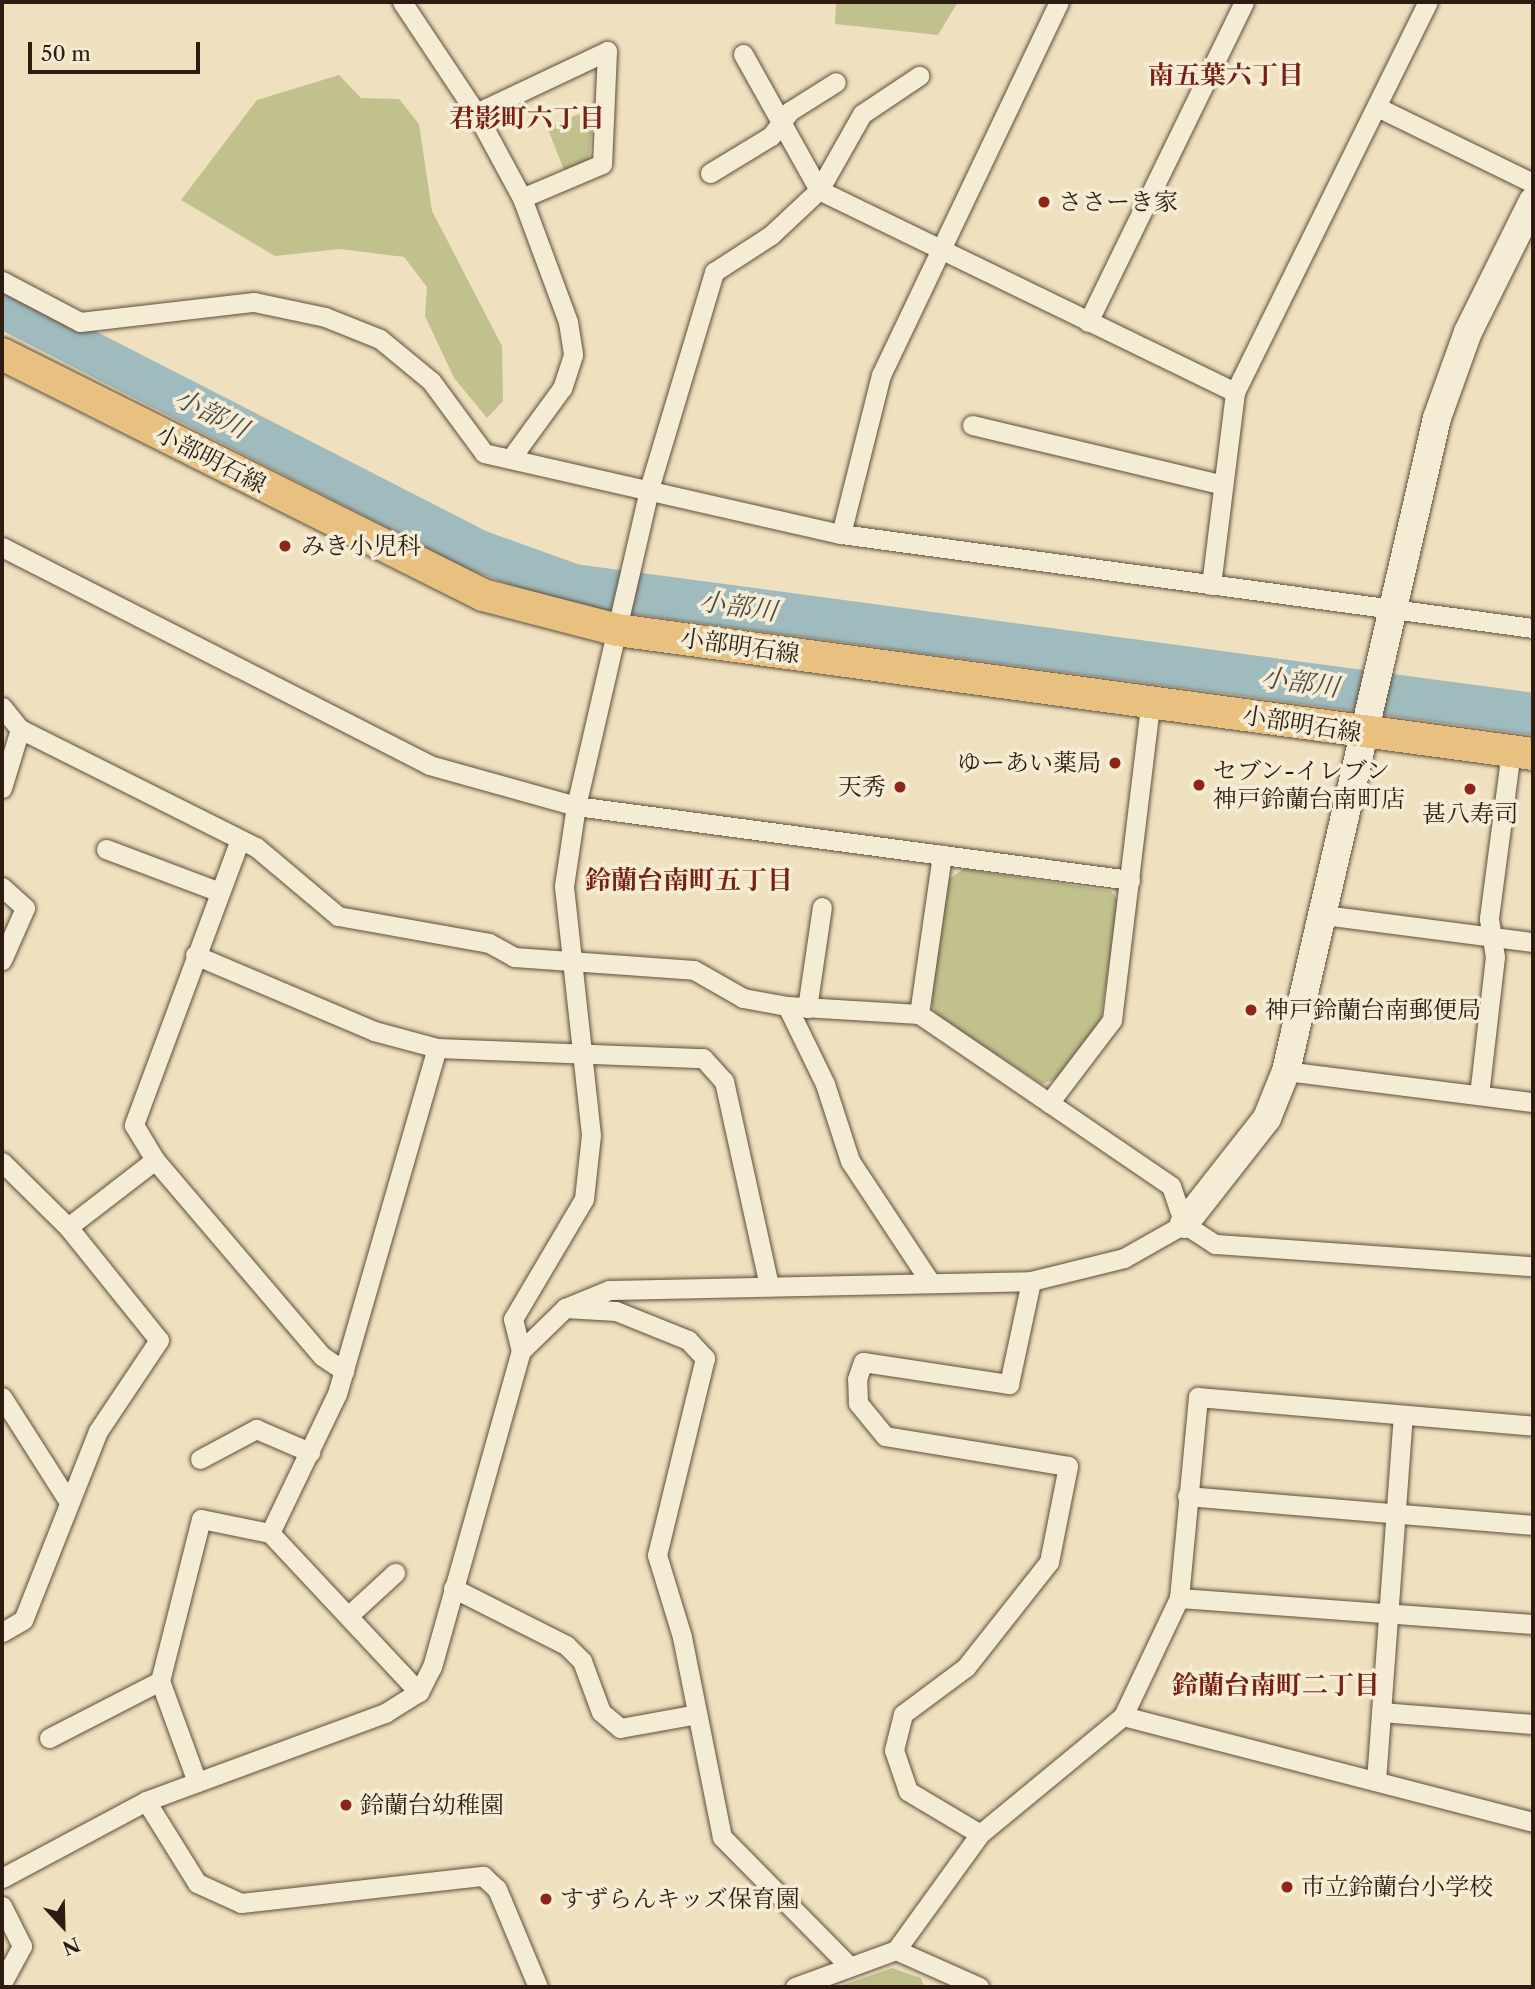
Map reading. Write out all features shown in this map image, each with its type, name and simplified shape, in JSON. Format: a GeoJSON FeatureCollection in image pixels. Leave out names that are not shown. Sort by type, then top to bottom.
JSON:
{"type":"FeatureCollection","features":[{"type":"Feature","properties":{"kind":"main road","name":"小部明石線"},"geometry":{"type":"LineString","coordinates":[[2,354],[483,595],[621,619],[1151,700],[1366,721],[1522,752]]}},
{"type":"Feature","properties":{"kind":"street"},"geometry":{"type":"LineString","coordinates":[[402,2],[476,113],[522,198],[568,322],[573,355],[562,388],[510,458]]}},
{"type":"Feature","properties":{"kind":"street"},"geometry":{"type":"LineString","coordinates":[[841,534],[881,375],[1059,2]]}},
{"type":"Feature","properties":{"kind":"street"},"geometry":{"type":"LineString","coordinates":[[1088,322],[1244,2]]}},
{"type":"Feature","properties":{"kind":"street"},"geometry":{"type":"LineString","coordinates":[[1211,585],[1235,392],[1428,2]]}},
{"type":"Feature","properties":{"kind":"street"},"geometry":{"type":"LineString","coordinates":[[476,113],[607,51],[602,164],[522,198]]}},
{"type":"Feature","properties":{"kind":"street"},"geometry":{"type":"LineString","coordinates":[[743,54],[819,190],[1235,392]]}},
{"type":"Feature","properties":{"kind":"street"},"geometry":{"type":"LineString","coordinates":[[521,1350],[513,1319],[584,1199],[591,1135],[569,957],[564,886],[576,806],[649,489],[714,272],[771,235],[819,190],[862,114],[919,76]]}},
{"type":"Feature","properties":{"kind":"street"},"geometry":{"type":"LineString","coordinates":[[710,173],[782,125],[790,111],[835,82]]}},
{"type":"Feature","properties":{"kind":"street"},"geometry":{"type":"LineString","coordinates":[[1377,107],[1533,183]]}},
{"type":"Feature","properties":{"kind":"street"},"geometry":{"type":"LineString","coordinates":[[2,1878],[146,1801],[385,1713],[419,1692],[453,1588],[521,1350],[565,1308],[609,1290],[1031,1281],[1124,1258],[1184,1224],[1267,1118],[1286,1071],[1324,915],[1388,612],[1437,418],[1468,332],[1533,201]]}},
{"type":"Feature","properties":{"kind":"street"},"geometry":{"type":"LineString","coordinates":[[2,281],[80,322],[254,302],[325,317],[380,339],[431,381],[484,453],[841,534],[1388,612],[1533,628]]}},
{"type":"Feature","properties":{"kind":"street"},"geometry":{"type":"LineString","coordinates":[[972,425],[1223,485]]}},
{"type":"Feature","properties":{"kind":"street"},"geometry":{"type":"LineString","coordinates":[[2,547],[429,765],[576,806],[1130,880]]}},
{"type":"Feature","properties":{"kind":"street"},"geometry":{"type":"LineString","coordinates":[[1049,1103],[1112,1020],[1151,700]]}},
{"type":"Feature","properties":{"kind":"street"},"geometry":{"type":"LineString","coordinates":[[2,707],[20,729],[90,759],[239,842],[256,847],[338,916],[489,943],[514,957],[569,957],[694,970],[743,998],[786,1006],[919,1014],[1171,1186],[1184,1224],[1215,1244],[1533,1266]]}},
{"type":"Feature","properties":{"kind":"street"},"geometry":{"type":"LineString","coordinates":[[2,788],[20,729]]}},
{"type":"Feature","properties":{"kind":"street"},"geometry":{"type":"LineString","coordinates":[[1479,1095],[1495,957],[1492,936],[1522,752]]}},
{"type":"Feature","properties":{"kind":"street"},"geometry":{"type":"LineString","coordinates":[[239,842],[138,1106],[134,1125],[155,1160],[322,1356],[344,1370]]}},
{"type":"Feature","properties":{"kind":"street"},"geometry":{"type":"LineString","coordinates":[[106,849],[220,892]]}},
{"type":"Feature","properties":{"kind":"street"},"geometry":{"type":"LineString","coordinates":[[919,1014],[942,855]]}},
{"type":"Feature","properties":{"kind":"street"},"geometry":{"type":"LineString","coordinates":[[2,887],[25,908],[2,960]]}},
{"type":"Feature","properties":{"kind":"street"},"geometry":{"type":"LineString","coordinates":[[807,1008],[822,907]]}},
{"type":"Feature","properties":{"kind":"street"},"geometry":{"type":"LineString","coordinates":[[1324,915],[1533,942]]}},
{"type":"Feature","properties":{"kind":"street"},"geometry":{"type":"LineString","coordinates":[[195,955],[374,1031],[437,1048],[703,1058],[724,1081],[769,1286]]}},
{"type":"Feature","properties":{"kind":"street"},"geometry":{"type":"LineString","coordinates":[[786,1006],[825,1084],[850,1161],[930,1282]]}},
{"type":"Feature","properties":{"kind":"street"},"geometry":{"type":"LineString","coordinates":[[270,1533],[310,1452],[344,1370],[437,1048]]}},
{"type":"Feature","properties":{"kind":"street"},"geometry":{"type":"LineString","coordinates":[[1286,1071],[1533,1102]]}},
{"type":"Feature","properties":{"kind":"street"},"geometry":{"type":"LineString","coordinates":[[68,1227],[155,1160]]}},
{"type":"Feature","properties":{"kind":"street"},"geometry":{"type":"LineString","coordinates":[[2,1162],[68,1227],[159,1340],[98,1431],[23,1619],[2,1632]]}},
{"type":"Feature","properties":{"kind":"street"},"geometry":{"type":"LineString","coordinates":[[980,1834],[908,1791],[894,1750],[903,1714],[966,1667],[1049,1562],[1068,1466],[885,1436],[858,1402],[857,1379],[863,1362],[1009,1384],[1031,1281]]}},
{"type":"Feature","properties":{"kind":"street"},"geometry":{"type":"LineString","coordinates":[[565,1308],[616,1311],[688,1340],[705,1358],[657,1555],[697,1714],[722,1837],[850,1967]]}},
{"type":"Feature","properties":{"kind":"street"},"geometry":{"type":"LineString","coordinates":[[795,1987],[896,1950],[980,1834],[1123,1716],[1179,1598],[1198,1396],[1533,1426]]}},
{"type":"Feature","properties":{"kind":"street"},"geometry":{"type":"LineString","coordinates":[[2,1397],[69,1502]]}},
{"type":"Feature","properties":{"kind":"street"},"geometry":{"type":"LineString","coordinates":[[1376,1781],[1403,1415]]}},
{"type":"Feature","properties":{"kind":"street"},"geometry":{"type":"LineString","coordinates":[[200,1459],[256,1429],[310,1452]]}},
{"type":"Feature","properties":{"kind":"street"},"geometry":{"type":"LineString","coordinates":[[1188,1496],[1533,1525]]}},
{"type":"Feature","properties":{"kind":"street"},"geometry":{"type":"LineString","coordinates":[[197,1782],[160,1681],[201,1518],[270,1533],[419,1692]]}},
{"type":"Feature","properties":{"kind":"street"},"geometry":{"type":"LineString","coordinates":[[348,1616],[395,1573]]}},
{"type":"Feature","properties":{"kind":"street"},"geometry":{"type":"LineString","coordinates":[[453,1588],[566,1645],[582,1661],[601,1712],[621,1728],[697,1714]]}},
{"type":"Feature","properties":{"kind":"street"},"geometry":{"type":"LineString","coordinates":[[1179,1598],[1533,1624]]}},
{"type":"Feature","properties":{"kind":"street"},"geometry":{"type":"LineString","coordinates":[[49,1738],[160,1681]]}},
{"type":"Feature","properties":{"kind":"street"},"geometry":{"type":"LineString","coordinates":[[1381,1712],[1533,1724]]}},
{"type":"Feature","properties":{"kind":"street"},"geometry":{"type":"LineString","coordinates":[[1123,1716],[1533,1822]]}},
{"type":"Feature","properties":{"kind":"street"},"geometry":{"type":"LineString","coordinates":[[146,1801],[197,1883],[241,1903],[483,1876],[497,1889],[538,1987]]}},
{"type":"Feature","properties":{"kind":"street"},"geometry":{"type":"LineString","coordinates":[[2,1906],[22,1946],[2,1983]]}},
{"type":"Feature","properties":{"kind":"street"},"geometry":{"type":"LineString","coordinates":[[896,1950],[979,1987]]}},
{"type":"Feature","properties":{"kind":"green space"},"geometry":{"type":"Polygon","coordinates":[[[836,2],[958,2],[938,35],[835,24],[836,2]]]}},
{"type":"Feature","properties":{"kind":"green space"},"geometry":{"type":"Polygon","coordinates":[[[339,75],[361,98],[399,99],[419,124],[432,211],[502,346],[503,401],[487,418],[454,378],[425,316],[427,287],[404,257],[340,249],[275,256],[181,200],[257,100],[339,75]]]}},
{"type":"Feature","properties":{"kind":"green space"},"geometry":{"type":"Polygon","coordinates":[[[594,108],[589,160],[564,170],[547,127],[594,108]]]}},
{"type":"Feature","properties":{"kind":"green space"},"geometry":{"type":"Polygon","coordinates":[[[964,869],[1111,891],[1119,902],[1100,1023],[1056,1079],[1042,1084],[937,1016],[930,1001],[944,882],[964,869]]]}},
{"type":"Feature","properties":{"kind":"green space"},"geometry":{"type":"Polygon","coordinates":[[[892,1968],[921,1978],[924,1987],[837,1987],[892,1968]]]}},
{"type":"Feature","properties":{"kind":"waterway","name":"小部川"},"geometry":{"type":"LineString","coordinates":[[2,307],[479,551],[574,585],[1533,714]]}},
{"type":"Feature","properties":{"kind":"place","name":"ささーき家"},"geometry":{"type":"Point","coordinates":[1044,202]}},
{"type":"Feature","properties":{"kind":"place","name":"みき小児科"},"geometry":{"type":"Point","coordinates":[285,546]}},
{"type":"Feature","properties":{"kind":"place","name":"ゆーあい薬局"},"geometry":{"type":"Point","coordinates":[1115,763]}},
{"type":"Feature","properties":{"kind":"place","name":"セブン-イレブン 神戸鈴蘭台南町店"},"geometry":{"type":"Point","coordinates":[1199,785]}},
{"type":"Feature","properties":{"kind":"place","name":"天秀"},"geometry":{"type":"Point","coordinates":[900,787]}},
{"type":"Feature","properties":{"kind":"place","name":"甚八寿司"},"geometry":{"type":"Point","coordinates":[1470,789]}},
{"type":"Feature","properties":{"kind":"place","name":"神戸鈴蘭台南郵便局"},"geometry":{"type":"Point","coordinates":[1251,1010]}},
{"type":"Feature","properties":{"kind":"place","name":"鈴蘭台幼稚園"},"geometry":{"type":"Point","coordinates":[346,1805]}},
{"type":"Feature","properties":{"kind":"place","name":"市立鈴蘭台小学校"},"geometry":{"type":"Point","coordinates":[1287,1887]}},
{"type":"Feature","properties":{"kind":"place","name":"すずらんキッズ保育園"},"geometry":{"type":"Point","coordinates":[546,1899]}},
{"type":"Feature","properties":{"kind":"district","name":"南五葉六丁目"},"geometry":{"type":"Point","coordinates":[1226,76]}},
{"type":"Feature","properties":{"kind":"district","name":"君影町六丁目"},"geometry":{"type":"Point","coordinates":[527,119]}},
{"type":"Feature","properties":{"kind":"district","name":"鈴蘭台南町五丁目"},"geometry":{"type":"Point","coordinates":[689,881]}},
{"type":"Feature","properties":{"kind":"district","name":"鈴蘭台南町二丁目"},"geometry":{"type":"Point","coordinates":[1276,1686]}}]}
